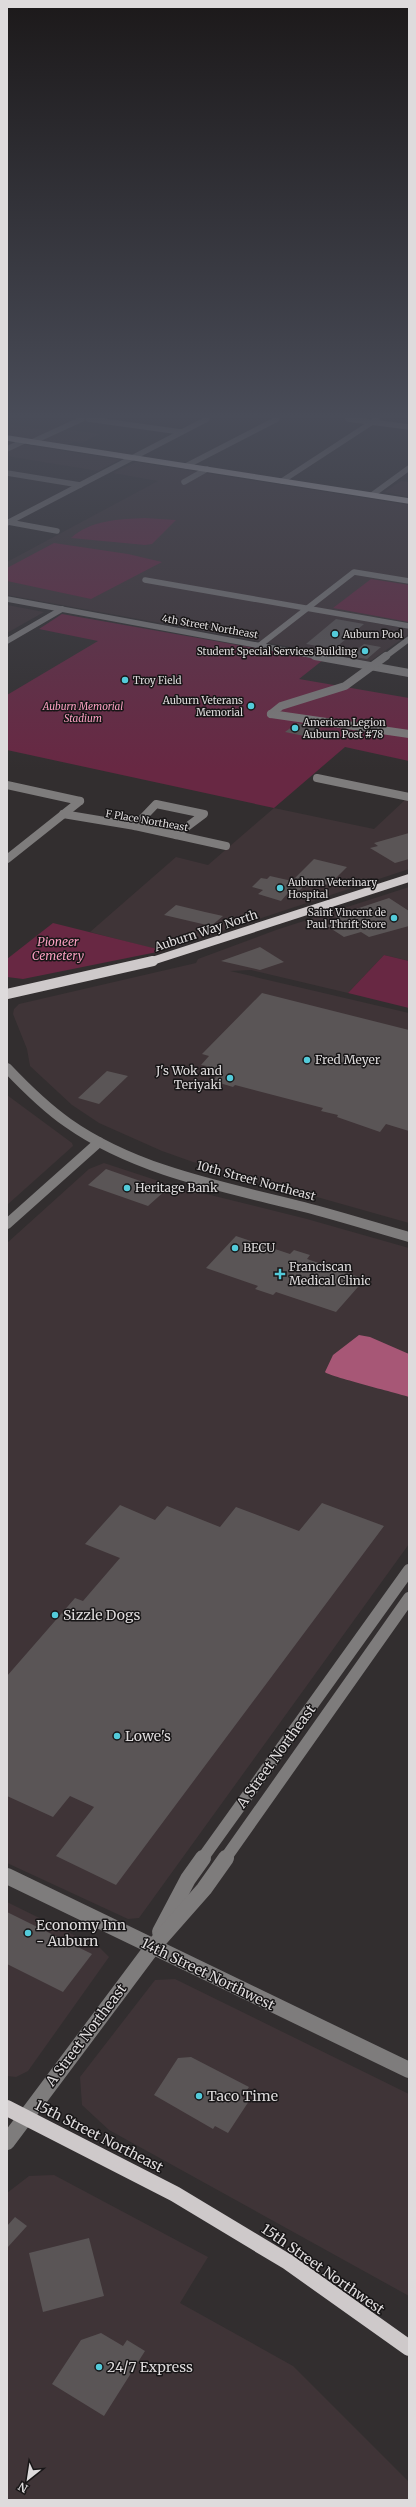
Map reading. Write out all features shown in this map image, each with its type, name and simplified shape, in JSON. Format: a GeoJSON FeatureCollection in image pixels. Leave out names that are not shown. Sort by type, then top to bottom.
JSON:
{"type":"FeatureCollection","features":[{"type":"Feature","properties":{"kind":"main road","name":"Auburn Way North"},"geometry":{"type":"LineString","coordinates":[[7,994],[163,958],[409,878]]}},
{"type":"Feature","properties":{"kind":"main road","name":"15th Street Northeast"},"geometry":{"type":"LineString","coordinates":[[7,2108],[175,2194]]}},
{"type":"Feature","properties":{"kind":"main road","name":"15th Street Northwest"},"geometry":{"type":"LineString","coordinates":[[175,2194],[288,2262],[409,2348]]}},
{"type":"Feature","properties":{"kind":"street"},"geometry":{"type":"LineString","coordinates":[[260,645],[354,572],[409,581]]}},
{"type":"Feature","properties":{"kind":"street"},"geometry":{"type":"LineString","coordinates":[[145,580],[409,626]]}},
{"type":"Feature","properties":{"kind":"street","name":"4th Street Northeast"},"geometry":{"type":"LineString","coordinates":[[7,599],[409,673]]}},
{"type":"Feature","properties":{"kind":"street"},"geometry":{"type":"LineString","coordinates":[[7,641],[62,609]]}},
{"type":"Feature","properties":{"kind":"street"},"geometry":{"type":"LineString","coordinates":[[409,639],[374,667],[339,688],[281,706],[271,714],[409,734]]}},
{"type":"Feature","properties":{"kind":"street"},"geometry":{"type":"LineString","coordinates":[[317,778],[409,797]]}},
{"type":"Feature","properties":{"kind":"street"},"geometry":{"type":"LineString","coordinates":[[7,785],[80,801],[7,859]]}},
{"type":"Feature","properties":{"kind":"street"},"geometry":{"type":"LineString","coordinates":[[135,826],[156,804],[204,814],[176,835]]}},
{"type":"Feature","properties":{"kind":"street","name":"F Place Northeast"},"geometry":{"type":"LineString","coordinates":[[63,814],[107,823],[135,826],[226,846]]}},
{"type":"Feature","properties":{"kind":"street","name":"10th Street Northeast"},"geometry":{"type":"LineString","coordinates":[[7,1068],[46,1107],[99,1142],[161,1167],[217,1186],[409,1237]]}},
{"type":"Feature","properties":{"kind":"street"},"geometry":{"type":"LineString","coordinates":[[7,1224],[99,1142]]}},
{"type":"Feature","properties":{"kind":"street","name":"A Street Northeast"},"geometry":{"type":"LineString","coordinates":[[152,1948],[188,1879],[409,1570]]}},
{"type":"Feature","properties":{"kind":"street","name":"A Street Northeast"},"geometry":{"type":"LineString","coordinates":[[7,2142],[152,1948],[204,1889],[409,1598]]}},
{"type":"Feature","properties":{"kind":"street","name":"14th Street Northwest"},"geometry":{"type":"LineString","coordinates":[[7,1876],[152,1948],[409,2070]]}},
{"type":"Feature","properties":{"kind":"shaded area"},"geometry":{"type":"Polygon","coordinates":[[[55,536],[409,536],[409,623],[375,617],[370,622],[408,629],[409,634],[372,660],[368,661],[7,595],[7,562],[55,536]]]}},
{"type":"Feature","properties":{"kind":"shaded area"},"geometry":{"type":"Polygon","coordinates":[[[7,605],[44,612],[7,633],[7,605]]]}},
{"type":"Feature","properties":{"kind":"shaded area"},"geometry":{"type":"Polygon","coordinates":[[[406,799],[409,800],[409,869],[162,951],[90,932],[176,857],[208,865],[274,808],[374,829],[406,799]]]}},
{"type":"Feature","properties":{"kind":"shaded area"},"geometry":{"type":"Polygon","coordinates":[[[409,887],[409,961],[384,955],[348,993],[251,970],[230,971],[409,1013],[409,1223],[193,1162],[162,1151],[99,1123],[72,1105],[30,1066],[27,1049],[13,1014],[14,1009],[19,1004],[196,963],[198,959],[276,930],[409,887]]]}},
{"type":"Feature","properties":{"kind":"shaded area"},"geometry":{"type":"Polygon","coordinates":[[[7,1095],[72,1143],[73,1146],[7,1205],[7,1095]]]}},
{"type":"Feature","properties":{"kind":"shaded area"},"geometry":{"type":"Polygon","coordinates":[[[104,1163],[174,1186],[307,1219],[409,1248],[409,1544],[139,1918],[128,1919],[7,1863],[7,1243],[89,1169],[104,1163]]]}},
{"type":"Feature","properties":{"kind":"shaded area"},"geometry":{"type":"Polygon","coordinates":[[[359,1335],[370,1337],[409,1354],[409,1397],[350,1381],[325,1372],[333,1355],[359,1335]]]}},
{"type":"Feature","properties":{"kind":"shaded area"},"geometry":{"type":"Polygon","coordinates":[[[7,1902],[100,1948],[109,1957],[28,2071],[16,2077],[7,2076],[7,1902]]]}},
{"type":"Feature","properties":{"kind":"shaded area"},"geometry":{"type":"Polygon","coordinates":[[[175,1979],[409,2094],[409,2296],[109,2130],[82,2105],[80,2077],[155,1980],[175,1979]]]}},
{"type":"Feature","properties":{"kind":"shaded area"},"geometry":{"type":"Polygon","coordinates":[[[54,2175],[208,2257],[180,2303],[293,2366],[409,2482],[409,2500],[7,2500],[7,2193],[29,2176],[54,2175]]]}},
{"type":"Feature","properties":{"kind":"green space"},"geometry":{"type":"Polygon","coordinates":[[[74,536],[160,536],[152,544],[145,545],[71,538],[74,536]]]}},
{"type":"Feature","properties":{"kind":"green space"},"geometry":{"type":"Polygon","coordinates":[[[54,543],[128,554],[162,562],[91,599],[7,581],[7,568],[54,543]]]}},
{"type":"Feature","properties":{"kind":"green space"},"geometry":{"type":"Polygon","coordinates":[[[371,579],[409,585],[409,622],[333,608],[371,579]]]}},
{"type":"Feature","properties":{"kind":"green space","name":"Auburn Memorial Stadium"},"geometry":{"type":"Polygon","coordinates":[[[62,614],[323,660],[299,679],[409,698],[409,761],[345,747],[274,808],[7,750],[7,695],[98,641],[39,629],[62,614]]]}},
{"type":"Feature","properties":{"kind":"green space","name":"Pioneer Cemetery"},"geometry":{"type":"Polygon","coordinates":[[[53,923],[162,951],[23,979],[7,977],[7,959],[53,923]]]}},
{"type":"Feature","properties":{"kind":"green space"},"geometry":{"type":"Polygon","coordinates":[[[384,955],[409,961],[409,1008],[348,993],[384,955]]]}},
{"type":"Feature","properties":{"kind":"building","name":"Auburn Pool"},"geometry":{"type":"Polygon","coordinates":[[[336,619],[364,624],[334,649],[306,644],[336,619]]]}},
{"type":"Feature","properties":{"kind":"building","name":"Student Special Services Building"},"geometry":{"type":"Polygon","coordinates":[[[364,644],[381,647],[367,659],[349,656],[364,644]]]}},
{"type":"Feature","properties":{"kind":"building"},"geometry":{"type":"Polygon","coordinates":[[[297,723],[321,728],[309,737],[285,732],[297,723]]]}},
{"type":"Feature","properties":{"kind":"building"},"geometry":{"type":"Polygon","coordinates":[[[409,833],[409,859],[395,863],[370,848],[378,846],[374,843],[409,833]]]}},
{"type":"Feature","properties":{"kind":"building"},"geometry":{"type":"Polygon","coordinates":[[[314,859],[347,867],[329,885],[309,881],[295,895],[288,893],[281,901],[258,894],[263,890],[252,887],[261,878],[267,879],[270,876],[292,881],[314,859]]]}},
{"type":"Feature","properties":{"kind":"building"},"geometry":{"type":"Polygon","coordinates":[[[389,898],[409,911],[409,926],[369,937],[361,932],[344,937],[327,926],[342,921],[335,916],[389,898]]]}},
{"type":"Feature","properties":{"kind":"building"},"geometry":{"type":"Polygon","coordinates":[[[176,905],[223,916],[211,926],[164,915],[176,905]]]}},
{"type":"Feature","properties":{"kind":"building"},"geometry":{"type":"Polygon","coordinates":[[[260,947],[284,962],[260,970],[221,961],[260,947]]]}},
{"type":"Feature","properties":{"kind":"building","name":"Fred Meyer"},"geometry":{"type":"Polygon","coordinates":[[[262,993],[409,1030],[409,1131],[386,1124],[380,1132],[337,1117],[338,1115],[321,1111],[323,1108],[235,1085],[233,1087],[213,1081],[218,1074],[203,1071],[207,1066],[201,1065],[209,1056],[202,1054],[262,993]]]}},
{"type":"Feature","properties":{"kind":"building"},"geometry":{"type":"Polygon","coordinates":[[[107,1071],[128,1076],[99,1104],[78,1098],[107,1071]]]}},
{"type":"Feature","properties":{"kind":"building","name":"Heritage Bank"},"geometry":{"type":"Polygon","coordinates":[[[106,1169],[166,1190],[148,1206],[88,1185],[106,1169]]]}},
{"type":"Feature","properties":{"kind":"building"},"geometry":{"type":"Polygon","coordinates":[[[236,1236],[290,1254],[294,1250],[310,1255],[307,1259],[365,1279],[336,1312],[276,1292],[273,1295],[255,1289],[258,1286],[206,1268],[236,1236]]]}},
{"type":"Feature","properties":{"kind":"building","name":"Lowe's"},"geometry":{"type":"Polygon","coordinates":[[[322,1503],[384,1526],[116,1885],[56,1856],[94,1807],[70,1796],[53,1817],[7,1796],[7,1676],[75,1598],[83,1601],[120,1558],[85,1544],[120,1505],[155,1520],[167,1506],[220,1527],[236,1507],[299,1531],[322,1503]]]}},
{"type":"Feature","properties":{"kind":"building","name":"Economy Inn - Auburn"},"geometry":{"type":"Polygon","coordinates":[[[7,1912],[92,1954],[63,1992],[7,1964],[7,1912]]]}},
{"type":"Feature","properties":{"kind":"building","name":"Taco Time"},"geometry":{"type":"Polygon","coordinates":[[[191,2057],[249,2087],[242,2097],[249,2101],[228,2133],[215,2126],[213,2129],[154,2095],[178,2058],[191,2057]]]}},
{"type":"Feature","properties":{"kind":"building"},"geometry":{"type":"Polygon","coordinates":[[[15,2217],[27,2226],[7,2248],[7,2226],[15,2217]]]}},
{"type":"Feature","properties":{"kind":"building"},"geometry":{"type":"Polygon","coordinates":[[[89,2238],[104,2296],[43,2312],[29,2253],[89,2238]]]}},
{"type":"Feature","properties":{"kind":"building","name":"24/7 Express"},"geometry":{"type":"Polygon","coordinates":[[[101,2333],[123,2346],[127,2340],[145,2351],[104,2416],[52,2384],[81,2340],[101,2333]]]}},
{"type":"Feature","properties":{"kind":"place","name":"Auburn Pool"},"geometry":{"type":"Point","coordinates":[335,634]}},
{"type":"Feature","properties":{"kind":"place","name":"Student Special Services Building"},"geometry":{"type":"Point","coordinates":[365,651]}},
{"type":"Feature","properties":{"kind":"place","name":"Troy Field"},"geometry":{"type":"Point","coordinates":[125,680]}},
{"type":"Feature","properties":{"kind":"place","name":"Auburn Veterans Memorial"},"geometry":{"type":"Point","coordinates":[251,706]}},
{"type":"Feature","properties":{"kind":"place","name":"American Legion Auburn Post #78"},"geometry":{"type":"Point","coordinates":[295,728]}},
{"type":"Feature","properties":{"kind":"place","name":"Auburn Veterinary Hospital"},"geometry":{"type":"Point","coordinates":[280,888]}},
{"type":"Feature","properties":{"kind":"place","name":"Saint Vincent de Paul Thrift Store"},"geometry":{"type":"Point","coordinates":[394,918]}},
{"type":"Feature","properties":{"kind":"place","name":"Fred Meyer"},"geometry":{"type":"Point","coordinates":[307,1060]}},
{"type":"Feature","properties":{"kind":"place","name":"J's Wok and Teriyaki"},"geometry":{"type":"Point","coordinates":[230,1078]}},
{"type":"Feature","properties":{"kind":"place","name":"Heritage Bank"},"geometry":{"type":"Point","coordinates":[127,1188]}},
{"type":"Feature","properties":{"kind":"place","name":"BECU"},"geometry":{"type":"Point","coordinates":[235,1248]}},
{"type":"Feature","properties":{"kind":"place","name":"Franciscan Medical Clinic"},"geometry":{"type":"Point","coordinates":[280,1274]}},
{"type":"Feature","properties":{"kind":"place","name":"Sizzle Dogs"},"geometry":{"type":"Point","coordinates":[55,1615]}},
{"type":"Feature","properties":{"kind":"place","name":"Lowe's"},"geometry":{"type":"Point","coordinates":[117,1736]}},
{"type":"Feature","properties":{"kind":"place","name":"Economy Inn - Auburn"},"geometry":{"type":"Point","coordinates":[28,1933]}},
{"type":"Feature","properties":{"kind":"place","name":"Taco Time"},"geometry":{"type":"Point","coordinates":[199,2096]}},
{"type":"Feature","properties":{"kind":"place","name":"24/7 Express"},"geometry":{"type":"Point","coordinates":[99,2367]}}]}
